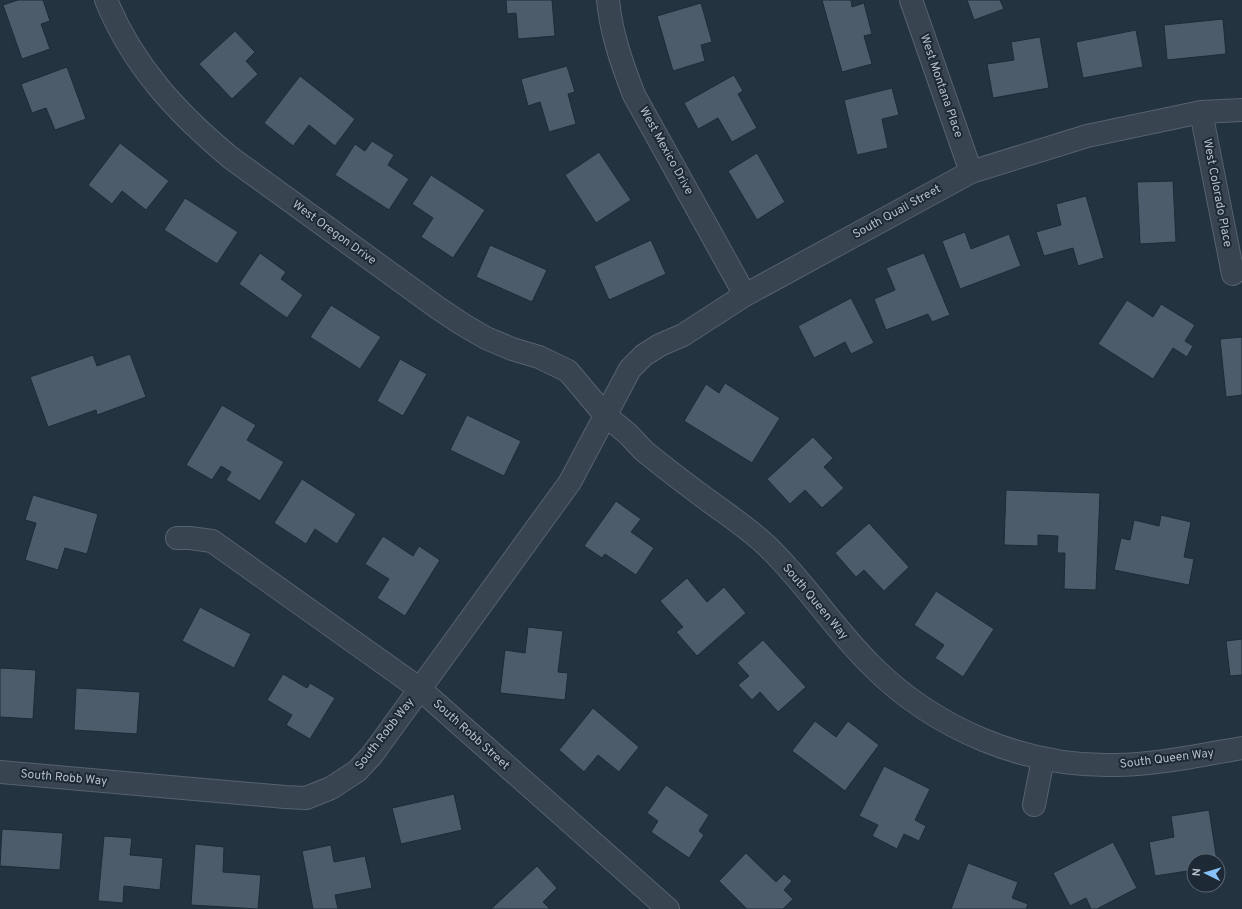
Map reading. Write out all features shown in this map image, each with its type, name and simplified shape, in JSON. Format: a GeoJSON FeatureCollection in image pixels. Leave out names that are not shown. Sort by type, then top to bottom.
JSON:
{"type":"FeatureCollection","features":[{"type":"Feature","properties":{"kind":"street","name":"West Oregon Drive"},"geometry":{"type":"LineString","coordinates":[[106,0],[125,40],[140,64],[159,89],[204,136],[231,158],[456,320],[486,338],[512,349],[539,357],[568,371],[605,415]]}},
{"type":"Feature","properties":{"kind":"street","name":"West Mexico Drive"},"geometry":{"type":"LineString","coordinates":[[608,0],[614,36],[622,65],[634,95],[745,295]]}},
{"type":"Feature","properties":{"kind":"street","name":"West Montana Place"},"geometry":{"type":"LineString","coordinates":[[911,0],[971,172]]}},
{"type":"Feature","properties":{"kind":"street","name":"South Quail Street"},"geometry":{"type":"LineString","coordinates":[[605,415],[630,369],[644,355],[660,345],[683,335],[745,295],[971,172],[1087,136],[1202,112],[1242,110]]}},
{"type":"Feature","properties":{"kind":"street","name":"West Colorado Place"},"geometry":{"type":"LineString","coordinates":[[1202,112],[1233,274]]}},
{"type":"Feature","properties":{"kind":"street","name":"South Robb Way"},"geometry":{"type":"LineString","coordinates":[[0,772],[285,797],[306,798],[331,788],[357,771],[372,755],[570,482],[605,415]]}},
{"type":"Feature","properties":{"kind":"street","name":"South Queen Way"},"geometry":{"type":"LineString","coordinates":[[605,415],[628,434],[644,451],[765,544],[786,566],[854,648],[873,667],[910,699],[929,712],[980,738],[1015,751],[1043,759],[1083,765],[1116,766],[1162,762],[1242,748]]}},
{"type":"Feature","properties":{"kind":"street","name":"South Robb Street"},"geometry":{"type":"LineString","coordinates":[[177,538],[212,541],[420,689],[668,909]]}},
{"type":"Feature","properties":{"kind":"street"},"geometry":{"type":"LineString","coordinates":[[1034,805],[1043,759]]}},
{"type":"Feature","properties":{"kind":"building"},"geometry":{"type":"Polygon","coordinates":[[[18,0],[43,0],[50,21],[41,24],[50,49],[22,59],[3,5],[18,0]]]}},
{"type":"Feature","properties":{"kind":"building"},"geometry":{"type":"Polygon","coordinates":[[[506,0],[552,0],[555,36],[518,39],[516,13],[507,14],[506,0]]]}},
{"type":"Feature","properties":{"kind":"building"},"geometry":{"type":"Polygon","coordinates":[[[822,0],[851,0],[852,7],[864,3],[872,34],[864,36],[872,64],[842,72],[822,0]]]}},
{"type":"Feature","properties":{"kind":"building"},"geometry":{"type":"Polygon","coordinates":[[[967,0],[1000,0],[1004,9],[974,20],[967,0]]]}},
{"type":"Feature","properties":{"kind":"building"},"geometry":{"type":"Polygon","coordinates":[[[701,3],[712,42],[701,45],[705,61],[673,71],[657,16],[701,3]]]}},
{"type":"Feature","properties":{"kind":"building"},"geometry":{"type":"Polygon","coordinates":[[[1223,19],[1226,54],[1167,60],[1164,25],[1223,19]]]}},
{"type":"Feature","properties":{"kind":"building"},"geometry":{"type":"Polygon","coordinates":[[[1136,30],[1143,67],[1083,78],[1076,42],[1136,30]]]}},
{"type":"Feature","properties":{"kind":"building"},"geometry":{"type":"Polygon","coordinates":[[[235,31],[255,52],[246,61],[258,74],[232,99],[199,64],[235,31]]]}},
{"type":"Feature","properties":{"kind":"building"},"geometry":{"type":"Polygon","coordinates":[[[1040,37],[1049,88],[993,98],[987,64],[1014,60],[1011,42],[1040,37]]]}},
{"type":"Feature","properties":{"kind":"building"},"geometry":{"type":"Polygon","coordinates":[[[567,66],[575,92],[568,94],[576,124],[549,132],[540,102],[528,106],[521,79],[567,66]]]}},
{"type":"Feature","properties":{"kind":"building"},"geometry":{"type":"Polygon","coordinates":[[[67,67],[86,119],[55,130],[46,108],[32,113],[21,84],[67,67]]]}},
{"type":"Feature","properties":{"kind":"building"},"geometry":{"type":"Polygon","coordinates":[[[734,75],[743,91],[738,94],[757,128],[732,142],[718,118],[698,129],[684,103],[734,75]]]}},
{"type":"Feature","properties":{"kind":"building"},"geometry":{"type":"Polygon","coordinates":[[[300,76],[355,119],[335,146],[309,125],[293,146],[264,123],[300,76]]]}},
{"type":"Feature","properties":{"kind":"building"},"geometry":{"type":"Polygon","coordinates":[[[892,88],[899,115],[882,119],[888,148],[857,155],[844,100],[892,88]]]}},
{"type":"Feature","properties":{"kind":"building"},"geometry":{"type":"Polygon","coordinates":[[[372,141],[394,155],[388,165],[409,179],[389,210],[335,175],[355,144],[365,151],[372,141]]]}},
{"type":"Feature","properties":{"kind":"building"},"geometry":{"type":"Polygon","coordinates":[[[120,143],[169,181],[146,210],[122,191],[112,204],[88,185],[120,143]]]}},
{"type":"Feature","properties":{"kind":"building"},"geometry":{"type":"Polygon","coordinates":[[[599,152],[631,200],[596,223],[565,175],[599,152]]]}},
{"type":"Feature","properties":{"kind":"building"},"geometry":{"type":"Polygon","coordinates":[[[757,153],[785,202],[757,220],[728,171],[757,153]]]}},
{"type":"Feature","properties":{"kind":"building"},"geometry":{"type":"Polygon","coordinates":[[[431,175],[485,210],[453,258],[421,237],[433,218],[412,204],[431,175]]]}},
{"type":"Feature","properties":{"kind":"building"},"geometry":{"type":"Polygon","coordinates":[[[1173,181],[1176,242],[1140,244],[1137,182],[1173,181]]]}},
{"type":"Feature","properties":{"kind":"building"},"geometry":{"type":"Polygon","coordinates":[[[1086,196],[1104,258],[1078,266],[1073,248],[1044,256],[1036,232],[1061,225],[1056,204],[1086,196]]]}},
{"type":"Feature","properties":{"kind":"building"},"geometry":{"type":"Polygon","coordinates":[[[185,198],[238,232],[217,264],[164,230],[185,198]]]}},
{"type":"Feature","properties":{"kind":"building"},"geometry":{"type":"Polygon","coordinates":[[[965,232],[971,249],[1009,234],[1021,266],[960,289],[942,241],[965,232]]]}},
{"type":"Feature","properties":{"kind":"building"},"geometry":{"type":"Polygon","coordinates":[[[651,240],[666,274],[609,300],[594,266],[651,240]]]}},
{"type":"Feature","properties":{"kind":"building"},"geometry":{"type":"Polygon","coordinates":[[[490,245],[547,270],[532,302],[476,277],[490,245]]]}},
{"type":"Feature","properties":{"kind":"building"},"geometry":{"type":"Polygon","coordinates":[[[260,253],[286,272],[281,279],[303,295],[287,318],[239,284],[260,253]]]}},
{"type":"Feature","properties":{"kind":"building"},"geometry":{"type":"Polygon","coordinates":[[[924,253],[950,315],[932,322],[928,314],[886,330],[874,299],[895,290],[886,268],[924,253]]]}},
{"type":"Feature","properties":{"kind":"building"},"geometry":{"type":"Polygon","coordinates":[[[851,298],[874,343],[851,354],[845,342],[814,358],[798,326],[851,298]]]}},
{"type":"Feature","properties":{"kind":"building"},"geometry":{"type":"Polygon","coordinates":[[[1127,300],[1153,317],[1161,304],[1195,325],[1185,341],[1193,346],[1187,357],[1173,348],[1153,379],[1098,344],[1127,300]]]}},
{"type":"Feature","properties":{"kind":"building"},"geometry":{"type":"Polygon","coordinates":[[[331,305],[381,337],[360,369],[310,337],[331,305]]]}},
{"type":"Feature","properties":{"kind":"building"},"geometry":{"type":"Polygon","coordinates":[[[1242,337],[1242,395],[1226,397],[1220,339],[1242,337]]]}},
{"type":"Feature","properties":{"kind":"building"},"geometry":{"type":"Polygon","coordinates":[[[130,354],[146,397],[97,415],[96,410],[48,427],[30,377],[93,355],[97,366],[130,354]]]}},
{"type":"Feature","properties":{"kind":"building"},"geometry":{"type":"Polygon","coordinates":[[[400,359],[427,374],[403,416],[377,401],[400,359]]]}},
{"type":"Feature","properties":{"kind":"building"},"geometry":{"type":"Polygon","coordinates":[[[725,383],[780,418],[752,463],[684,421],[706,384],[719,393],[725,383]]]}},
{"type":"Feature","properties":{"kind":"building"},"geometry":{"type":"Polygon","coordinates":[[[222,405],[256,425],[247,440],[284,462],[260,501],[226,480],[231,472],[221,466],[212,480],[186,465],[222,405]]]}},
{"type":"Feature","properties":{"kind":"building"},"geometry":{"type":"Polygon","coordinates":[[[467,415],[521,441],[504,476],[450,450],[467,415]]]}},
{"type":"Feature","properties":{"kind":"building"},"geometry":{"type":"Polygon","coordinates":[[[813,437],[833,458],[824,467],[844,488],[822,508],[805,490],[790,504],[767,479],[813,437]]]}},
{"type":"Feature","properties":{"kind":"building"},"geometry":{"type":"Polygon","coordinates":[[[302,479],[356,514],[337,544],[315,529],[306,544],[274,523],[302,479]]]}},
{"type":"Feature","properties":{"kind":"building"},"geometry":{"type":"Polygon","coordinates":[[[1006,490],[1100,493],[1096,590],[1064,589],[1065,553],[1057,553],[1058,536],[1038,535],[1038,546],[1004,545],[1006,490]]]}},
{"type":"Feature","properties":{"kind":"building"},"geometry":{"type":"Polygon","coordinates":[[[33,495],[98,514],[87,554],[65,548],[58,570],[25,560],[36,523],[25,520],[33,495]]]}},
{"type":"Feature","properties":{"kind":"building"},"geometry":{"type":"Polygon","coordinates":[[[616,501],[641,519],[631,532],[654,548],[636,575],[605,554],[602,558],[584,546],[616,501]]]}},
{"type":"Feature","properties":{"kind":"building"},"geometry":{"type":"Polygon","coordinates":[[[1161,515],[1191,522],[1184,557],[1194,559],[1189,585],[1114,570],[1121,538],[1130,540],[1134,520],[1159,526],[1161,515]]]}},
{"type":"Feature","properties":{"kind":"building"},"geometry":{"type":"Polygon","coordinates":[[[869,523],[909,567],[884,591],[864,570],[856,577],[835,553],[869,523]]]}},
{"type":"Feature","properties":{"kind":"building"},"geometry":{"type":"Polygon","coordinates":[[[383,536],[413,556],[419,546],[440,560],[405,616],[377,598],[389,579],[365,564],[383,536]]]}},
{"type":"Feature","properties":{"kind":"building"},"geometry":{"type":"Polygon","coordinates":[[[687,578],[707,602],[724,587],[746,613],[697,656],[676,632],[683,627],[660,601],[687,578]]]}},
{"type":"Feature","properties":{"kind":"building"},"geometry":{"type":"Polygon","coordinates":[[[936,591],[994,629],[963,677],[935,658],[944,645],[914,625],[936,591]]]}},
{"type":"Feature","properties":{"kind":"building"},"geometry":{"type":"Polygon","coordinates":[[[200,607],[251,634],[234,668],[182,641],[200,607]]]}},
{"type":"Feature","properties":{"kind":"building"},"geometry":{"type":"Polygon","coordinates":[[[528,627],[563,631],[558,672],[568,673],[565,700],[500,693],[505,650],[525,653],[528,627]]]}},
{"type":"Feature","properties":{"kind":"building"},"geometry":{"type":"Polygon","coordinates":[[[1242,639],[1242,675],[1230,676],[1226,641],[1242,639]]]}},
{"type":"Feature","properties":{"kind":"building"},"geometry":{"type":"Polygon","coordinates":[[[763,640],[806,687],[778,712],[760,692],[752,700],[738,685],[749,676],[737,663],[763,640]]]}},
{"type":"Feature","properties":{"kind":"building"},"geometry":{"type":"Polygon","coordinates":[[[0,668],[36,670],[33,719],[0,717],[0,668]]]}},
{"type":"Feature","properties":{"kind":"building"},"geometry":{"type":"Polygon","coordinates":[[[283,674],[307,688],[310,683],[335,698],[310,739],[286,725],[292,715],[267,700],[283,674]]]}},
{"type":"Feature","properties":{"kind":"building"},"geometry":{"type":"Polygon","coordinates":[[[76,688],[140,692],[137,734],[74,730],[76,688]]]}},
{"type":"Feature","properties":{"kind":"building"},"geometry":{"type":"Polygon","coordinates":[[[593,708],[639,747],[619,772],[598,755],[584,772],[559,750],[593,708]]]}},
{"type":"Feature","properties":{"kind":"building"},"geometry":{"type":"Polygon","coordinates":[[[815,721],[836,737],[848,721],[879,745],[845,791],[792,751],[815,721]]]}},
{"type":"Feature","properties":{"kind":"building"},"geometry":{"type":"Polygon","coordinates":[[[884,766],[930,789],[915,820],[926,826],[919,841],[904,834],[897,849],[872,836],[878,825],[859,816],[884,766]]]}},
{"type":"Feature","properties":{"kind":"building"},"geometry":{"type":"Polygon","coordinates":[[[666,785],[709,815],[699,831],[704,835],[689,858],[651,832],[658,821],[647,813],[666,785]]]}},
{"type":"Feature","properties":{"kind":"building"},"geometry":{"type":"Polygon","coordinates":[[[454,794],[462,830],[401,844],[392,808],[454,794]]]}},
{"type":"Feature","properties":{"kind":"building"},"geometry":{"type":"Polygon","coordinates":[[[1209,810],[1216,853],[1186,853],[1186,871],[1155,876],[1149,842],[1174,837],[1171,816],[1209,810]]]}},
{"type":"Feature","properties":{"kind":"building"},"geometry":{"type":"Polygon","coordinates":[[[2,829],[63,833],[60,870],[0,866],[2,829]]]}},
{"type":"Feature","properties":{"kind":"building"},"geometry":{"type":"Polygon","coordinates":[[[104,836],[132,838],[130,855],[163,858],[160,890],[124,886],[123,903],[98,901],[104,836]]]}},
{"type":"Feature","properties":{"kind":"building"},"geometry":{"type":"Polygon","coordinates":[[[1113,842],[1137,888],[1097,909],[1091,909],[1086,898],[1070,906],[1053,873],[1113,842]]]}},
{"type":"Feature","properties":{"kind":"building"},"geometry":{"type":"Polygon","coordinates":[[[195,844],[224,847],[223,872],[261,875],[258,909],[191,905],[195,844]]]}},
{"type":"Feature","properties":{"kind":"building"},"geometry":{"type":"Polygon","coordinates":[[[331,845],[334,862],[365,856],[372,888],[335,895],[338,909],[313,909],[302,851],[331,845]]]}},
{"type":"Feature","properties":{"kind":"building"},"geometry":{"type":"Polygon","coordinates":[[[746,853],[776,882],[784,874],[792,881],[784,890],[793,899],[783,909],[747,909],[719,881],[746,853]]]}},
{"type":"Feature","properties":{"kind":"building"},"geometry":{"type":"Polygon","coordinates":[[[968,863],[1018,882],[1012,898],[1028,904],[1026,909],[951,909],[968,863]]]}},
{"type":"Feature","properties":{"kind":"building"},"geometry":{"type":"Polygon","coordinates":[[[537,866],[557,888],[543,902],[550,909],[491,909],[537,866]]]}}]}
